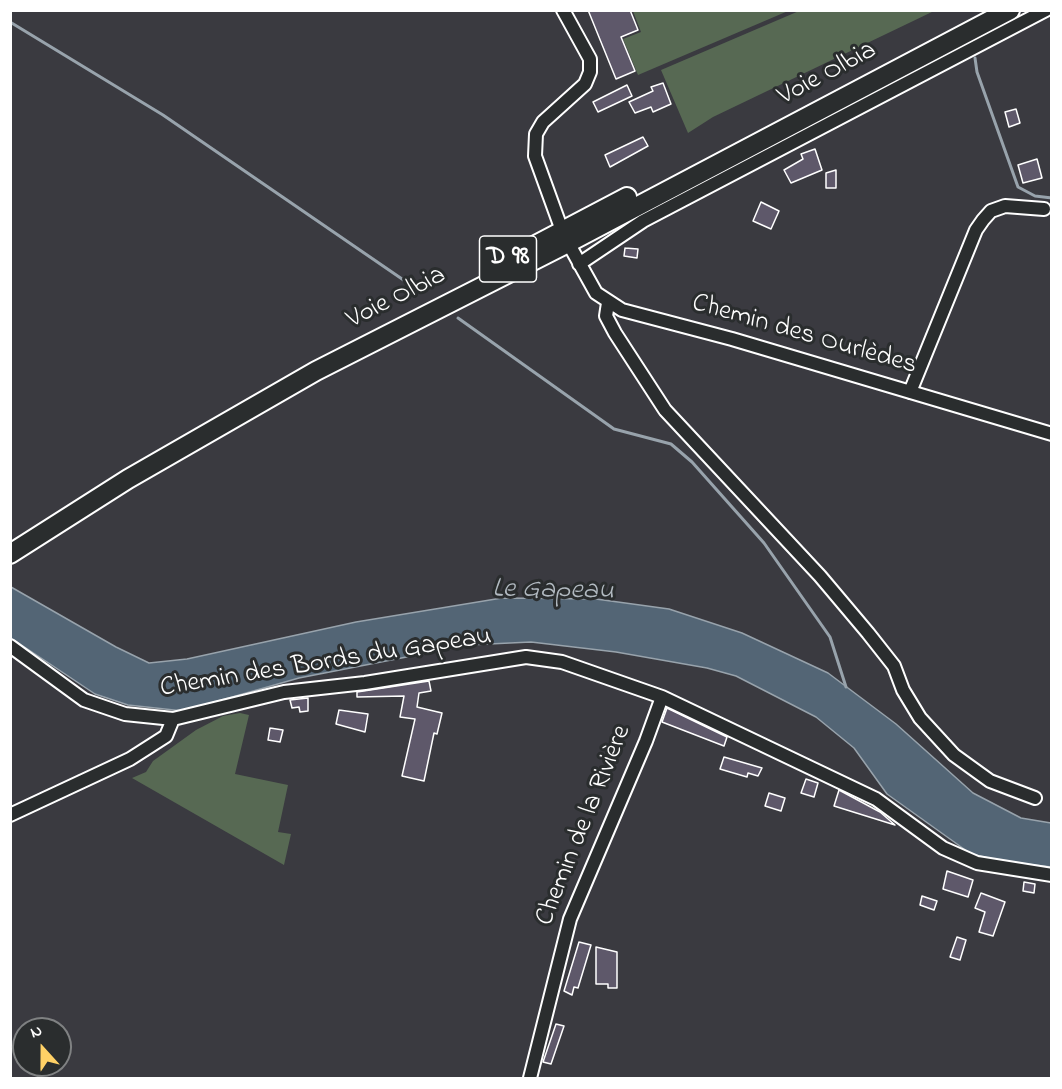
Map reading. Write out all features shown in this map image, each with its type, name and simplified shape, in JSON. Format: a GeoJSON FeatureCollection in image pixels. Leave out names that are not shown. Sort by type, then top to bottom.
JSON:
{"type":"FeatureCollection","features":[{"type":"Feature","properties":{"kind":"highway","name":"Voie Olbia"},"geometry":{"type":"LineString","coordinates":[[10,554],[40,530],[201,426],[323,357],[989,10]]}},
{"type":"Feature","properties":{"kind":"highway","name":"Voie Olbia"},"geometry":{"type":"LineString","coordinates":[[10,544],[40,530],[316,371],[1010,10]]}},
{"type":"Feature","properties":{"kind":"street"},"geometry":{"type":"LineString","coordinates":[[560,225],[535,156],[536,134],[543,122],[585,84],[590,72],[590,59],[563,10]]}},
{"type":"Feature","properties":{"kind":"street"},"geometry":{"type":"LineString","coordinates":[[579,264],[643,221],[1046,10]]}},
{"type":"Feature","properties":{"kind":"street"},"geometry":{"type":"LineString","coordinates":[[910,392],[976,230],[983,220],[991,211],[1005,206],[1044,209]]}},
{"type":"Feature","properties":{"kind":"street","name":"Chemin des Ourlèdes"},"geometry":{"type":"LineString","coordinates":[[571,248],[596,293],[608,303],[622,310],[1052,434]]}},
{"type":"Feature","properties":{"kind":"street"},"geometry":{"type":"LineString","coordinates":[[608,303],[606,316],[615,333],[665,410],[820,576],[868,633],[894,666],[903,690],[920,718],[954,755],[990,781],[1035,798]]}},
{"type":"Feature","properties":{"kind":"street","name":"Chemin des Bords du Gapeau"},"geometry":{"type":"LineString","coordinates":[[10,646],[84,700],[125,714],[174,719],[284,692],[365,683],[526,657],[562,662],[662,697],[876,799],[943,848],[977,863],[1052,875]]}},
{"type":"Feature","properties":{"kind":"street","name":"Chemin de la Rivière"},"geometry":{"type":"LineString","coordinates":[[530,1078],[570,919],[646,741],[662,697]]}},
{"type":"Feature","properties":{"kind":"street"},"geometry":{"type":"LineString","coordinates":[[10,815],[130,759],[166,736],[174,719]]}},
{"type":"Feature","properties":{"kind":"green space"},"geometry":{"type":"Polygon","coordinates":[[[633,11],[788,11],[638,75],[623,39],[641,32],[633,11]]]}},
{"type":"Feature","properties":{"kind":"green space"},"geometry":{"type":"Polygon","coordinates":[[[799,11],[934,11],[713,117],[688,133],[661,70],[799,11]]]}},
{"type":"Feature","properties":{"kind":"green space"},"geometry":{"type":"Polygon","coordinates":[[[240,713],[249,715],[235,774],[288,785],[278,832],[291,834],[284,865],[132,778],[146,772],[153,761],[196,730],[223,716],[240,713]]]}},
{"type":"Feature","properties":{"kind":"water"},"geometry":{"type":"Polygon","coordinates":[[[11,587],[116,647],[149,663],[187,659],[356,622],[502,598],[596,599],[669,609],[742,633],[828,673],[896,724],[973,793],[1021,818],[1051,823],[1051,867],[1002,861],[971,854],[887,794],[854,748],[816,717],[736,676],[707,668],[616,652],[531,642],[468,645],[299,678],[183,711],[128,705],[95,694],[11,638],[11,587]]]}},
{"type":"Feature","properties":{"kind":"building"},"geometry":{"type":"Polygon","coordinates":[[[588,10],[630,10],[638,30],[621,37],[635,71],[616,79],[588,10]]]}},
{"type":"Feature","properties":{"kind":"building"},"geometry":{"type":"Polygon","coordinates":[[[663,83],[671,104],[653,112],[651,107],[635,113],[629,102],[653,91],[651,87],[663,83]]]}},
{"type":"Feature","properties":{"kind":"building"},"geometry":{"type":"Polygon","coordinates":[[[627,85],[632,96],[598,112],[593,102],[627,85]]]}},
{"type":"Feature","properties":{"kind":"building"},"geometry":{"type":"Polygon","coordinates":[[[1016,109],[1020,123],[1009,127],[1005,112],[1016,109]]]}},
{"type":"Feature","properties":{"kind":"building"},"geometry":{"type":"Polygon","coordinates":[[[643,137],[648,146],[610,167],[605,155],[643,137]]]}},
{"type":"Feature","properties":{"kind":"building"},"geometry":{"type":"Polygon","coordinates":[[[815,149],[822,170],[791,183],[784,170],[803,159],[801,154],[815,149]]]}},
{"type":"Feature","properties":{"kind":"building"},"geometry":{"type":"Polygon","coordinates":[[[1037,159],[1042,178],[1023,183],[1018,165],[1037,159]]]}},
{"type":"Feature","properties":{"kind":"building"},"geometry":{"type":"Polygon","coordinates":[[[836,170],[836,188],[826,188],[826,173],[836,170]]]}},
{"type":"Feature","properties":{"kind":"building"},"geometry":{"type":"Polygon","coordinates":[[[761,202],[779,211],[771,229],[753,221],[761,202]]]}},
{"type":"Feature","properties":{"kind":"building"},"geometry":{"type":"Polygon","coordinates":[[[625,248],[638,249],[637,258],[624,256],[625,248]]]}},
{"type":"Feature","properties":{"kind":"building"},"geometry":{"type":"Polygon","coordinates":[[[429,681],[431,691],[419,693],[417,707],[442,713],[437,734],[434,733],[424,781],[402,776],[415,719],[400,717],[404,696],[357,697],[357,692],[429,681]]]}},
{"type":"Feature","properties":{"kind":"building"},"geometry":{"type":"Polygon","coordinates":[[[308,698],[308,711],[300,712],[299,707],[292,708],[290,700],[308,698]]]}},
{"type":"Feature","properties":{"kind":"building"},"geometry":{"type":"Polygon","coordinates":[[[667,708],[727,737],[724,746],[662,722],[667,708]]]}},
{"type":"Feature","properties":{"kind":"building"},"geometry":{"type":"Polygon","coordinates":[[[339,710],[368,714],[365,732],[336,724],[339,710]]]}},
{"type":"Feature","properties":{"kind":"building"},"geometry":{"type":"Polygon","coordinates":[[[270,728],[283,730],[280,742],[268,740],[270,728]]]}},
{"type":"Feature","properties":{"kind":"building"},"geometry":{"type":"Polygon","coordinates":[[[724,757],[762,768],[758,776],[748,773],[747,777],[720,769],[724,757]]]}},
{"type":"Feature","properties":{"kind":"building"},"geometry":{"type":"Polygon","coordinates":[[[806,779],[818,783],[814,797],[801,793],[806,779]]]}},
{"type":"Feature","properties":{"kind":"building"},"geometry":{"type":"Polygon","coordinates":[[[839,790],[880,812],[895,825],[834,806],[839,790]]]}},
{"type":"Feature","properties":{"kind":"building"},"geometry":{"type":"Polygon","coordinates":[[[769,793],[785,798],[781,811],[765,806],[769,793]]]}},
{"type":"Feature","properties":{"kind":"building"},"geometry":{"type":"Polygon","coordinates":[[[947,871],[973,880],[968,897],[943,889],[947,871]]]}},
{"type":"Feature","properties":{"kind":"building"},"geometry":{"type":"Polygon","coordinates":[[[1024,882],[1035,884],[1034,893],[1023,891],[1024,882]]]}},
{"type":"Feature","properties":{"kind":"building"},"geometry":{"type":"Polygon","coordinates":[[[981,893],[1005,902],[993,936],[979,932],[985,912],[975,908],[981,893]]]}},
{"type":"Feature","properties":{"kind":"building"},"geometry":{"type":"Polygon","coordinates":[[[922,896],[937,901],[934,910],[920,905],[922,896]]]}},
{"type":"Feature","properties":{"kind":"building"},"geometry":{"type":"Polygon","coordinates":[[[957,937],[966,940],[960,960],[950,957],[957,937]]]}},
{"type":"Feature","properties":{"kind":"building"},"geometry":{"type":"Polygon","coordinates":[[[579,942],[591,945],[578,988],[574,987],[572,995],[564,991],[579,942]]]}},
{"type":"Feature","properties":{"kind":"building"},"geometry":{"type":"Polygon","coordinates":[[[596,947],[617,952],[617,988],[608,988],[608,984],[596,984],[596,947]]]}},
{"type":"Feature","properties":{"kind":"building"},"geometry":{"type":"Polygon","coordinates":[[[556,1024],[564,1026],[551,1064],[543,1062],[556,1024]]]}},
{"type":"Feature","properties":{"kind":"waterway"},"geometry":{"type":"LineString","coordinates":[[10,22],[163,115],[421,292]]}},
{"type":"Feature","properties":{"kind":"waterway"},"geometry":{"type":"LineString","coordinates":[[975,58],[977,72],[1018,187],[1035,196],[1052,198]]}},
{"type":"Feature","properties":{"kind":"waterway"},"geometry":{"type":"LineString","coordinates":[[458,318],[614,429],[671,444],[692,462],[764,543],[830,637],[846,687]]}},
{"type":"Feature","properties":{"kind":"water label","name":"Le Gapeau"},"geometry":{"type":"Point","coordinates":[553,592]}}]}
